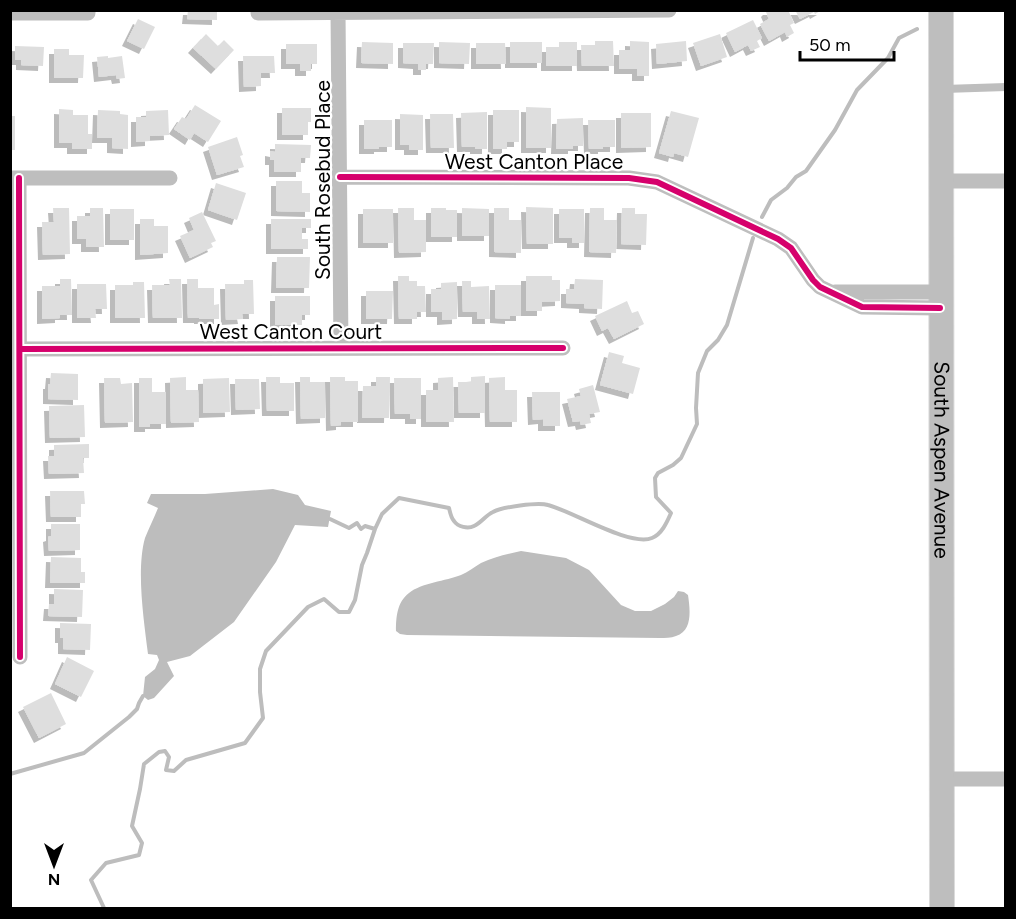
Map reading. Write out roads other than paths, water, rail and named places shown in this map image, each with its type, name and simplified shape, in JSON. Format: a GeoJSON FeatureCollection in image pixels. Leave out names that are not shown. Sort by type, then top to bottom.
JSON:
{"type":"FeatureCollection","features":[{"type":"Feature","properties":{"kind":"main road","name":"South Aspen Avenue"},"geometry":{"type":"LineString","coordinates":[[940,10],[942,909]]}},
{"type":"Feature","properties":{"kind":"street"},"geometry":{"type":"LineString","coordinates":[[258,12],[669,10]]}},
{"type":"Feature","properties":{"kind":"street"},"geometry":{"type":"LineString","coordinates":[[10,14],[88,12]]}},
{"type":"Feature","properties":{"kind":"street","name":"South Rosebud Place"},"geometry":{"type":"LineString","coordinates":[[338,12],[341,348]]}},
{"type":"Feature","properties":{"kind":"street","name":"West Canton Place"},"geometry":{"type":"LineString","coordinates":[[340,177],[629,178],[657,182],[778,239],[790,248],[813,280],[829,292],[940,300]]}},
{"type":"Feature","properties":{"kind":"street"},"geometry":{"type":"LineString","coordinates":[[20,657],[15,509],[20,349],[15,178],[170,178]]}},
{"type":"Feature","properties":{"kind":"street"},"geometry":{"type":"LineString","coordinates":[[940,181],[1005,181]]}},
{"type":"Feature","properties":{"kind":"street","name":"West Canton Court"},"geometry":{"type":"LineString","coordinates":[[20,349],[563,348]]}},
{"type":"Feature","properties":{"kind":"street"},"geometry":{"type":"LineString","coordinates":[[942,779],[1005,779]]}},
{"type":"Feature","properties":{"kind":"lane"},"geometry":{"type":"LineString","coordinates":[[941,89],[1005,87]]}},
{"type":"Feature","properties":{"kind":"waterway"},"geometry":{"type":"LineString","coordinates":[[762,217],[771,200],[806,171],[835,130],[857,90],[888,58],[899,38],[917,29]]}},
{"type":"Feature","properties":{"kind":"waterway"},"geometry":{"type":"LineString","coordinates":[[104,908],[91,880],[106,863],[139,855],[142,843],[132,826],[144,764],[159,752],[165,751],[169,757],[166,770],[174,771],[186,760],[245,743],[263,718],[260,669],[266,651],[308,607],[324,599],[339,612],[349,612],[355,600],[362,565],[375,529],[382,514],[399,498],[449,508],[456,523],[466,527],[477,525],[490,513],[498,510],[520,505],[543,504],[630,537],[652,538],[659,534],[671,513],[656,497],[655,478],[658,473],[681,458],[697,424],[698,373],[707,351],[718,340],[727,325],[753,238]]}},
{"type":"Feature","properties":{"kind":"waterway"},"geometry":{"type":"LineString","coordinates":[[330,519],[349,528],[357,523],[361,529],[365,526],[375,529]]}},
{"type":"Feature","properties":{"kind":"waterway"},"geometry":{"type":"LineString","coordinates":[[10,774],[84,753],[129,717],[137,709],[143,696]]}}]}
